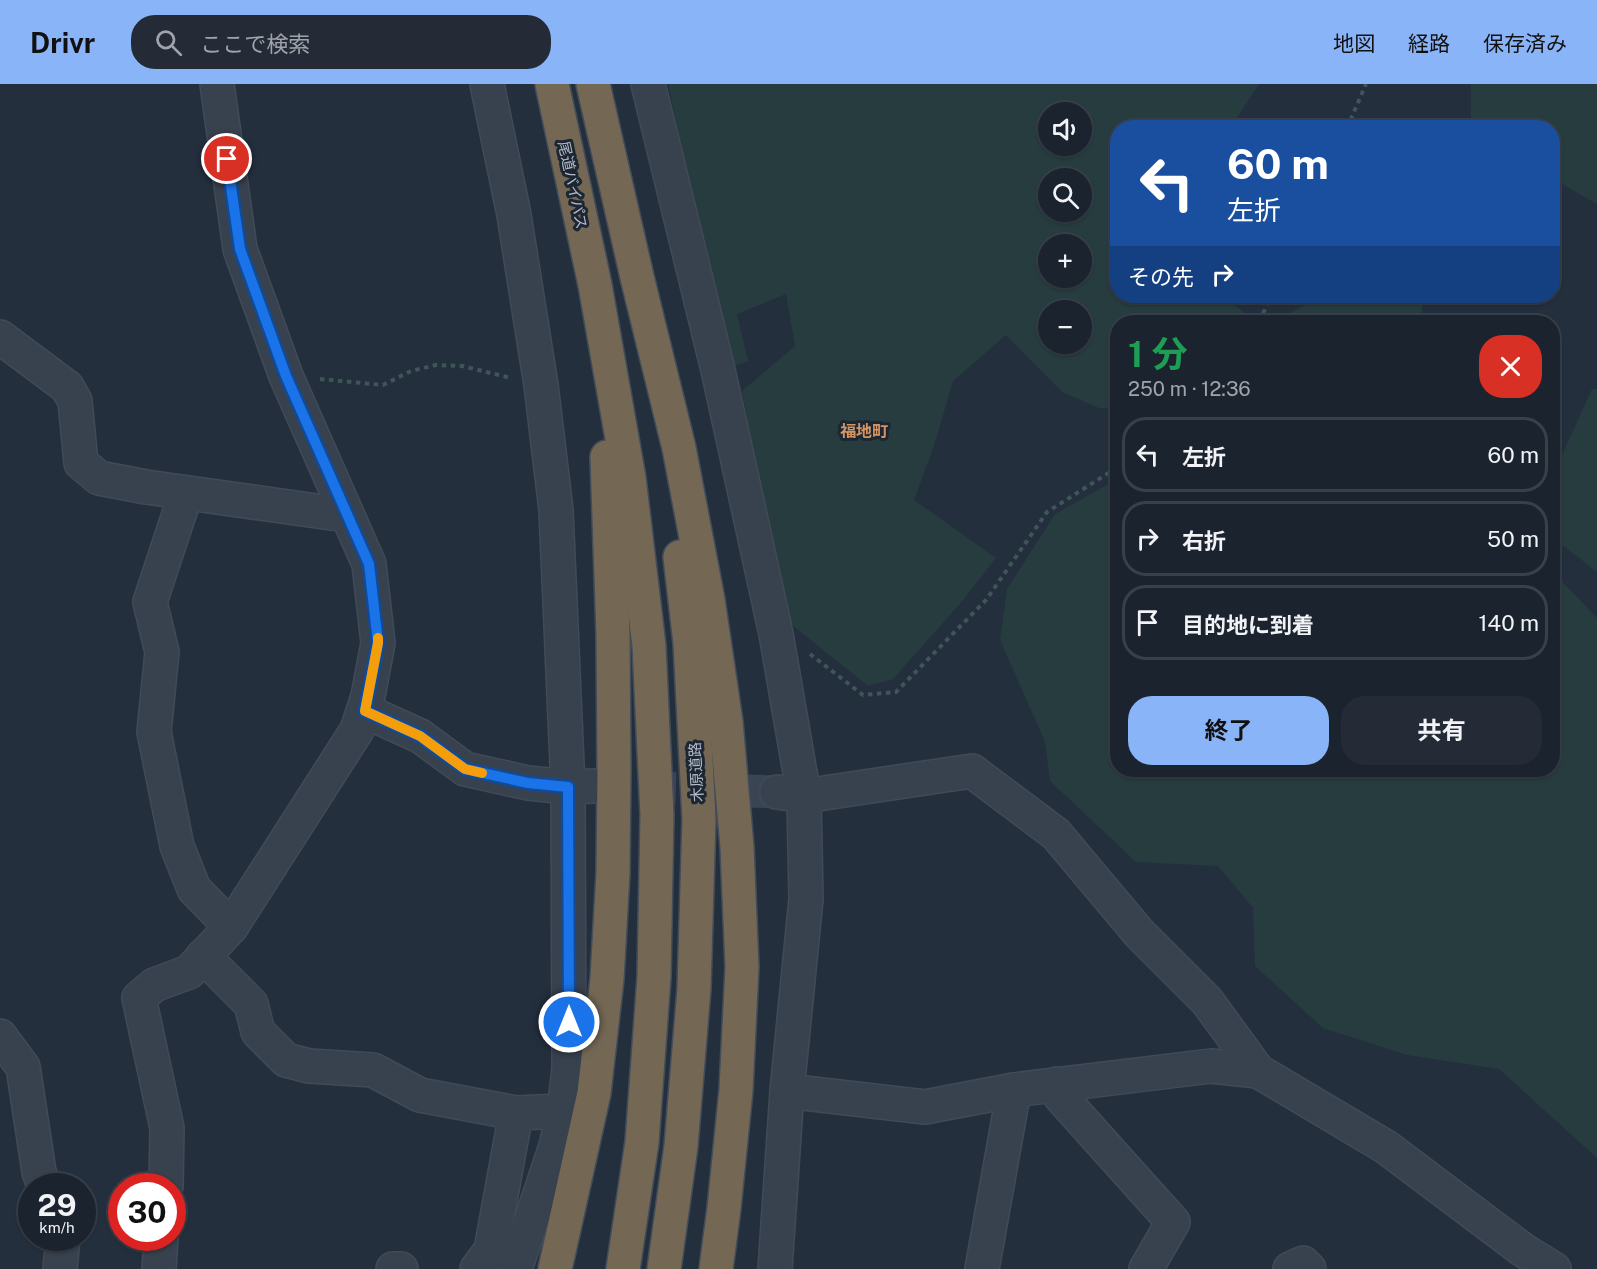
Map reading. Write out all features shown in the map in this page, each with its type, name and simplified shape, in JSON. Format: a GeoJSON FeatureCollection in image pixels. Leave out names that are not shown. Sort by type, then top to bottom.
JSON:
{"type":"FeatureCollection","features":[{"type":"Feature","properties":{"kind":"highway","name":"尾道バイパス"},"geometry":{"type":"LineString","coordinates":[[552,84],[595,285]]}},
{"type":"Feature","properties":{"kind":"highway"},"geometry":{"type":"LineString","coordinates":[[593,84],[679,448],[708,600],[726,722],[737,847],[742,967],[737,1079],[716,1269]]}},
{"type":"Feature","properties":{"kind":"highway","name":"木原道路"},"geometry":{"type":"LineString","coordinates":[[637,277],[671,469],[690,643],[699,819],[694,989],[681,1146],[664,1269]]}},
{"type":"Feature","properties":{"kind":"highway"},"geometry":{"type":"LineString","coordinates":[[555,1269],[594,1093],[608,979],[613,873],[613,635],[608,462],[595,285]]}},
{"type":"Feature","properties":{"kind":"highway"},"geometry":{"type":"LineString","coordinates":[[595,285],[629,478],[644,602],[649,646],[657,815],[654,977],[650,1036],[642,1142],[623,1269]]}},
{"type":"Feature","properties":{"kind":"street"},"geometry":{"type":"LineString","coordinates":[[166,1173],[167,1128],[140,998],[154,985],[189,972],[231,927],[357,730],[365,711],[378,643],[369,564],[286,376],[240,249],[217,84]]}},
{"type":"Feature","properties":{"kind":"street"},"geometry":{"type":"LineString","coordinates":[[487,84],[514,215],[541,385],[556,510],[581,787],[569,1069],[564,1111],[556,1146],[515,1269]]}},
{"type":"Feature","properties":{"kind":"street"},"geometry":{"type":"LineString","coordinates":[[648,84],[717,370],[776,634],[790,794],[806,899],[787,1091],[776,1269]]}},
{"type":"Feature","properties":{"kind":"street"},"geometry":{"type":"LineString","coordinates":[[0,337],[67,387],[75,401],[81,463],[99,478],[186,493],[346,514]]}},
{"type":"Feature","properties":{"kind":"street"},"geometry":{"type":"LineString","coordinates":[[186,493],[150,602],[162,652],[154,732],[177,846],[194,889],[231,927]]}},
{"type":"Feature","properties":{"kind":"street"},"geometry":{"type":"LineString","coordinates":[[365,711],[420,736],[465,769],[528,783],[581,787]]}},
{"type":"Feature","properties":{"kind":"street"},"geometry":{"type":"LineString","coordinates":[[790,794],[972,771],[1056,834],[1139,933],[1207,1001],[1257,1071],[1386,1148],[1518,1259],[1554,1269]]}},
{"type":"Feature","properties":{"kind":"street"},"geometry":{"type":"LineString","coordinates":[[204,956],[251,1004],[258,1032],[286,1060],[309,1066],[373,1070],[420,1095],[516,1113],[564,1111]]}},
{"type":"Feature","properties":{"kind":"street"},"geometry":{"type":"LineString","coordinates":[[0,1036],[23,1067],[39,1173]]}},
{"type":"Feature","properties":{"kind":"street"},"geometry":{"type":"LineString","coordinates":[[787,1091],[925,1107],[1014,1090],[1211,1066],[1257,1071]]}},
{"type":"Feature","properties":{"kind":"street"},"geometry":{"type":"LineString","coordinates":[[1057,1084],[1060,1096],[1173,1222],[1146,1269]]}},
{"type":"Feature","properties":{"kind":"street"},"geometry":{"type":"LineString","coordinates":[[982,1269],[1014,1090]]}},
{"type":"Feature","properties":{"kind":"street"},"geometry":{"type":"LineString","coordinates":[[477,1269],[492,1250],[516,1113]]}},
{"type":"Feature","properties":{"kind":"street"},"geometry":{"type":"LineString","coordinates":[[60,1269],[62,1251]]}},
{"type":"Feature","properties":{"kind":"street"},"geometry":{"type":"LineString","coordinates":[[159,1269],[160,1251]]}},
{"type":"Feature","properties":{"kind":"street"},"geometry":{"type":"LineString","coordinates":[[1290,1269],[1303,1263],[1309,1269]]}},
{"type":"Feature","properties":{"kind":"street"},"geometry":{"type":"LineString","coordinates":[[393,1269],[401,1269]]}},
{"type":"Feature","properties":{"kind":"path"},"geometry":{"type":"LineString","coordinates":[[1350,120],[1366,84]]}},
{"type":"Feature","properties":{"kind":"path"},"geometry":{"type":"LineString","coordinates":[[286,376],[382,385],[411,371],[436,365],[462,366],[541,385]]}},
{"type":"Feature","properties":{"kind":"path"},"geometry":{"type":"LineString","coordinates":[[776,634],[784,634],[862,695],[896,692],[986,600],[1047,512],[1110,472]]}},
{"type":"Feature","properties":{"kind":"green space"},"geometry":{"type":"Polygon","coordinates":[[[668,84],[1259,84],[1236,120],[1110,120],[1110,303],[1231,303],[1246,314],[1110,315],[1110,408],[1099,408],[1062,392],[1006,335],[953,381],[934,446],[914,500],[996,558],[959,605],[893,679],[868,686],[783,618],[742,391],[795,346],[786,294],[737,314],[748,361],[728,368],[668,84]]]}},
{"type":"Feature","properties":{"kind":"green space"},"geometry":{"type":"Polygon","coordinates":[[[1471,84],[1597,84],[1597,204],[1560,183],[1560,120],[1474,120],[1471,118],[1471,84]]]}},
{"type":"Feature","properties":{"kind":"green space"},"geometry":{"type":"Polygon","coordinates":[[[1309,303],[1422,303],[1422,315],[1290,315],[1309,303]]]}},
{"type":"Feature","properties":{"kind":"green space"},"geometry":{"type":"Polygon","coordinates":[[[1592,389],[1597,389],[1597,572],[1560,543],[1560,460],[1592,389]]]}},
{"type":"Feature","properties":{"kind":"green space"},"geometry":{"type":"Polygon","coordinates":[[[1109,484],[1110,777],[1560,777],[1560,579],[1597,618],[1597,1158],[1499,1069],[1407,1055],[1323,1028],[1255,966],[1253,908],[1218,866],[1136,862],[1050,781],[1045,742],[1000,640],[1007,589],[1055,514],[1109,484]]]}},
{"type":"Feature","properties":{"kind":"tunnel"},"geometry":{"type":"LineString","coordinates":[[594,786],[777,792]]}},
{"type":"Feature","properties":{"kind":"slow traffic"},"geometry":{"type":"LineString","coordinates":[[378,638],[365,711],[420,736],[465,769],[482,773]]}},
{"type":"Feature","properties":{"kind":"district","name":"福地町"},"geometry":{"type":"Point","coordinates":[864,431]}},
{"type":"Feature","properties":{"kind":"route"},"geometry":{"type":"LineString","coordinates":[[227,159],[240,249],[286,376],[369,564],[378,643],[365,711],[420,736],[465,769],[528,783],[568,787],[569,1022]]}}]}
